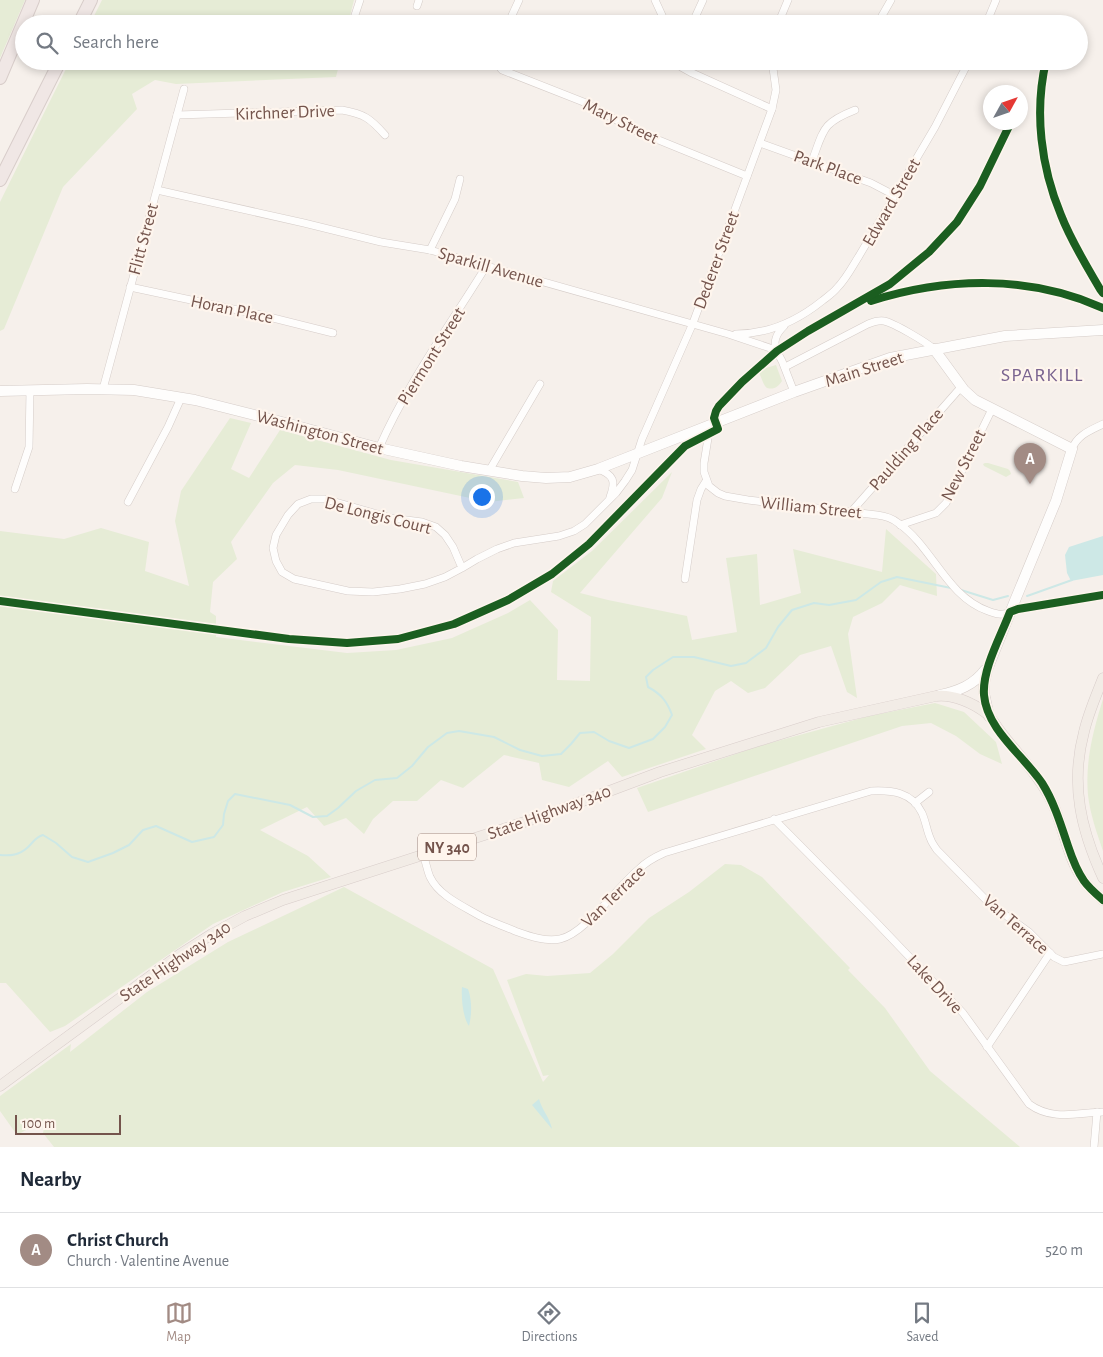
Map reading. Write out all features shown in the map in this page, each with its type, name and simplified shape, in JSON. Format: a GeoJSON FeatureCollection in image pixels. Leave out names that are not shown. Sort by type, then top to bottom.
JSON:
{"type":"FeatureCollection","features":[{"type":"Feature","properties":{"kind":"highway"},"geometry":{"type":"LineString","coordinates":[[27,15],[34,0]]}},
{"type":"Feature","properties":{"kind":"highway"},"geometry":{"type":"LineString","coordinates":[[84,15],[91,0]]}},
{"type":"Feature","properties":{"kind":"highway"},"geometry":{"type":"LineString","coordinates":[[0,78],[15,44]]}},
{"type":"Feature","properties":{"kind":"highway"},"geometry":{"type":"LineString","coordinates":[[0,180],[55,70]]}},
{"type":"Feature","properties":{"kind":"main road","name":"Main Street"},"geometry":{"type":"LineString","coordinates":[[637,454],[794,392],[886,359],[1005,336],[1103,330]]}},
{"type":"Feature","properties":{"kind":"main road"},"geometry":{"type":"LineString","coordinates":[[934,349],[971,397],[1072,449]]}},
{"type":"Feature","properties":{"kind":"main road","name":"Washington Street"},"geometry":{"type":"LineString","coordinates":[[0,391],[134,390],[181,398],[379,448],[461,466],[546,478],[570,476],[598,469],[637,454]]}},
{"type":"Feature","properties":{"kind":"main road","name":"NY 340"},"geometry":{"type":"LineString","coordinates":[[990,663],[1056,501],[1072,449]]}},
{"type":"Feature","properties":{"kind":"main road"},"geometry":{"type":"LineString","coordinates":[[990,663],[984,688],[989,716],[1042,784],[1053,805],[1080,874],[1103,900]]}},
{"type":"Feature","properties":{"kind":"main road","name":"State Highway 340"},"geometry":{"type":"LineString","coordinates":[[0,1086],[171,961],[212,934],[245,916],[283,900],[543,816],[660,772],[810,725],[956,691],[971,684],[980,677],[990,663]]}},
{"type":"Feature","properties":{"kind":"main road"},"geometry":{"type":"LineString","coordinates":[[1103,678],[1091,709],[1080,749],[1077,773],[1079,805],[1085,831],[1103,878]]}},
{"type":"Feature","properties":{"kind":"main road"},"geometry":{"type":"LineString","coordinates":[[936,696],[959,699],[976,706],[989,716]]}},
{"type":"Feature","properties":{"kind":"street"},"geometry":{"type":"LineString","coordinates":[[355,15],[360,0]]}},
{"type":"Feature","properties":{"kind":"street"},"geometry":{"type":"LineString","coordinates":[[512,15],[518,0]]}},
{"type":"Feature","properties":{"kind":"street"},"geometry":{"type":"LineString","coordinates":[[655,0],[662,15]]}},
{"type":"Feature","properties":{"kind":"street"},"geometry":{"type":"LineString","coordinates":[[696,15],[703,0]]}},
{"type":"Feature","properties":{"kind":"street"},"geometry":{"type":"LineString","coordinates":[[782,15],[788,0]]}},
{"type":"Feature","properties":{"kind":"street"},"geometry":{"type":"LineString","coordinates":[[883,15],[891,0]]}},
{"type":"Feature","properties":{"kind":"street"},"geometry":{"type":"LineString","coordinates":[[990,15],[996,0]]}},
{"type":"Feature","properties":{"kind":"street","name":"Mary Street"},"geometry":{"type":"LineString","coordinates":[[502,70],[586,104],[634,130],[747,176]]}},
{"type":"Feature","properties":{"kind":"street"},"geometry":{"type":"LineString","coordinates":[[687,70],[772,109]]}},
{"type":"Feature","properties":{"kind":"street","name":"Dederer Street"},"geometry":{"type":"LineString","coordinates":[[609,501],[626,481],[632,470],[642,439],[693,323],[772,109],[776,90],[773,70]]}},
{"type":"Feature","properties":{"kind":"street","name":"Edward Street"},"geometry":{"type":"LineString","coordinates":[[788,323],[814,307],[836,289],[847,275],[935,126],[964,70]]}},
{"type":"Feature","properties":{"kind":"street","name":"Flitt Street"},"geometry":{"type":"LineString","coordinates":[[103,389],[184,89]]}},
{"type":"Feature","properties":{"kind":"street","name":"Kirchner Drive"},"geometry":{"type":"LineString","coordinates":[[177,115],[342,110],[358,113],[368,118],[386,135]]}},
{"type":"Feature","properties":{"kind":"street"},"geometry":{"type":"LineString","coordinates":[[812,161],[823,132],[829,123],[840,116],[856,110]]}},
{"type":"Feature","properties":{"kind":"street","name":"Park Place"},"geometry":{"type":"LineString","coordinates":[[760,143],[871,183],[894,195]]}},
{"type":"Feature","properties":{"kind":"street"},"geometry":{"type":"LineString","coordinates":[[430,250],[455,199],[460,179]]}},
{"type":"Feature","properties":{"kind":"street","name":"Sparkill Avenue"},"geometry":{"type":"LineString","coordinates":[[157,190],[304,222],[381,242],[430,250],[693,323],[776,350]]}},
{"type":"Feature","properties":{"kind":"street","name":"Piermont Street"},"geometry":{"type":"LineString","coordinates":[[379,448],[389,424],[404,398],[487,265]]}},
{"type":"Feature","properties":{"kind":"street","name":"Horan Place"},"geometry":{"type":"LineString","coordinates":[[130,287],[261,315],[333,333]]}},
{"type":"Feature","properties":{"kind":"street"},"geometry":{"type":"LineString","coordinates":[[785,367],[868,324],[878,321],[889,322],[934,349]]}},
{"type":"Feature","properties":{"kind":"street"},"geometry":{"type":"LineString","coordinates":[[728,334],[761,331],[788,323]]}},
{"type":"Feature","properties":{"kind":"street"},"geometry":{"type":"LineString","coordinates":[[788,323],[776,335],[775,345],[794,392]]}},
{"type":"Feature","properties":{"kind":"street"},"geometry":{"type":"LineString","coordinates":[[489,471],[540,384]]}},
{"type":"Feature","properties":{"kind":"street","name":"Paulding Place"},"geometry":{"type":"LineString","coordinates":[[851,512],[962,386]]}},
{"type":"Feature","properties":{"kind":"street"},"geometry":{"type":"LineString","coordinates":[[15,489],[29,447],[30,390]]}},
{"type":"Feature","properties":{"kind":"street"},"geometry":{"type":"LineString","coordinates":[[128,502],[168,427],[181,398]]}},
{"type":"Feature","properties":{"kind":"street","name":"New Street"},"geometry":{"type":"LineString","coordinates":[[900,525],[936,513],[946,503],[992,409]]}},
{"type":"Feature","properties":{"kind":"street"},"geometry":{"type":"LineString","coordinates":[[1072,449],[1079,437],[1103,424]]}},
{"type":"Feature","properties":{"kind":"street"},"geometry":{"type":"LineString","coordinates":[[685,579],[697,500],[706,481],[704,463],[710,426]]}},
{"type":"Feature","properties":{"kind":"street"},"geometry":{"type":"LineString","coordinates":[[598,469],[608,473],[613,480],[614,488],[609,501]]}},
{"type":"Feature","properties":{"kind":"street","name":"William Street"},"geometry":{"type":"LineString","coordinates":[[706,481],[716,492],[735,498],[885,516],[900,525],[914,538],[949,581],[971,603],[998,614],[1010,612]]}},
{"type":"Feature","properties":{"kind":"street","name":"De Longis Court"},"geometry":{"type":"LineString","coordinates":[[462,568],[453,547],[445,535],[436,527],[422,522],[391,518],[325,499],[310,499],[298,504],[288,515],[276,535],[273,548],[276,561],[282,572],[294,579],[348,591],[373,592],[400,589],[425,584],[462,568],[477,559],[514,543],[559,536],[574,531],[585,524],[609,501]]}},
{"type":"Feature","properties":{"kind":"street"},"geometry":{"type":"LineString","coordinates":[[1010,612],[1103,595]]}},
{"type":"Feature","properties":{"kind":"street","name":"Van Terrace"},"geometry":{"type":"LineString","coordinates":[[423,855],[430,878],[438,889],[451,899],[486,919],[529,936],[547,940],[560,939],[573,934],[638,869],[651,859],[664,853],[871,791],[886,790],[903,794],[915,803],[922,814],[930,840],[937,850],[990,904],[1029,932],[1054,957],[1064,962],[1103,954]]}},
{"type":"Feature","properties":{"kind":"street"},"geometry":{"type":"LineString","coordinates":[[915,803],[929,792]]}},
{"type":"Feature","properties":{"kind":"street","name":"Lake Drive"},"geometry":{"type":"LineString","coordinates":[[774,819],[963,1012],[1024,1099],[1035,1109],[1046,1114],[1058,1115],[1100,1112]]}},
{"type":"Feature","properties":{"kind":"street"},"geometry":{"type":"LineString","coordinates":[[987,1047],[1050,953]]}},
{"type":"Feature","properties":{"kind":"street"},"geometry":{"type":"LineString","coordinates":[[1094,1147],[1100,1112]]}},
{"type":"Feature","properties":{"kind":"green space"},"geometry":{"type":"Polygon","coordinates":[[[0,0],[25,0],[19,15],[15,15],[15,23],[0,58],[0,0]]]}},
{"type":"Feature","properties":{"kind":"green space"},"geometry":{"type":"Polygon","coordinates":[[[102,0],[354,0],[350,15],[94,15],[102,0]]]}},
{"type":"Feature","properties":{"kind":"green space"},"geometry":{"type":"Polygon","coordinates":[[[66,70],[338,70],[336,77],[176,84],[155,80],[132,94],[137,109],[63,187],[4,329],[0,331],[0,202],[66,70]]]}},
{"type":"Feature","properties":{"kind":"green space"},"geometry":{"type":"Polygon","coordinates":[[[776,365],[782,381],[776,388],[767,388],[759,373],[766,368],[776,365]]]}},
{"type":"Feature","properties":{"kind":"green space"},"geometry":{"type":"Polygon","coordinates":[[[230,418],[251,423],[231,469],[249,478],[280,430],[391,460],[518,482],[524,498],[489,502],[338,470],[295,465],[273,483],[231,542],[237,559],[213,582],[210,612],[216,616],[216,637],[347,653],[396,650],[452,638],[508,613],[530,600],[558,630],[557,680],[590,681],[591,617],[551,592],[553,581],[592,551],[672,472],[662,498],[580,593],[687,616],[692,640],[737,632],[726,558],[757,554],[760,605],[801,593],[793,549],[882,572],[886,529],[936,574],[937,596],[900,585],[882,603],[853,617],[848,634],[857,698],[847,692],[831,646],[800,655],[765,688],[748,693],[731,681],[715,691],[692,735],[706,749],[622,777],[608,761],[569,787],[542,780],[539,763],[504,755],[463,788],[441,780],[417,801],[393,801],[373,819],[364,834],[346,818],[324,826],[307,807],[260,830],[308,856],[331,877],[283,892],[213,924],[65,1026],[50,1032],[6,983],[0,983],[0,531],[64,539],[101,528],[149,542],[145,571],[189,586],[175,521],[181,491],[230,418]]]}},
{"type":"Feature","properties":{"kind":"green space"},"geometry":{"type":"Polygon","coordinates":[[[983,464],[1008,469],[1011,474],[1006,477],[984,466],[983,464]]]}},
{"type":"Feature","properties":{"kind":"green space"},"geometry":{"type":"Polygon","coordinates":[[[1103,699],[1103,851],[1090,809],[1087,783],[1091,747],[1103,699]]]}},
{"type":"Feature","properties":{"kind":"green space"},"geometry":{"type":"Polygon","coordinates":[[[935,703],[964,712],[996,742],[1002,764],[980,754],[956,736],[931,723],[902,726],[648,812],[637,788],[759,746],[869,716],[935,703]]]}},
{"type":"Feature","properties":{"kind":"green space"},"geometry":{"type":"Polygon","coordinates":[[[725,864],[741,865],[762,877],[850,968],[848,970],[885,1008],[930,1071],[1020,1147],[54,1147],[43,1133],[46,1119],[17,1135],[0,1111],[0,1096],[71,1044],[70,1052],[147,992],[228,942],[344,887],[493,969],[543,1082],[549,1075],[543,1076],[507,980],[526,974],[547,976],[590,973],[613,954],[649,918],[689,892],[725,864]]]}},
{"type":"Feature","properties":{"kind":"water"},"geometry":{"type":"Polygon","coordinates":[[[1103,536],[1103,575],[1071,581],[1067,573],[1065,555],[1069,547],[1103,536]]]}},
{"type":"Feature","properties":{"kind":"water"},"geometry":{"type":"Polygon","coordinates":[[[462,987],[468,989],[470,998],[469,1026],[463,1008],[462,987]]]}},
{"type":"Feature","properties":{"kind":"water"},"geometry":{"type":"Polygon","coordinates":[[[539,1099],[550,1121],[552,1129],[532,1105],[539,1099]]]}},
{"type":"Feature","properties":{"kind":"waterway"},"geometry":{"type":"LineString","coordinates":[[0,855],[18,854],[43,835],[72,857],[88,862],[129,845],[143,830],[156,826],[192,842],[214,837],[223,825],[228,801],[235,794],[290,805],[313,817],[327,816],[356,791],[375,780],[397,778],[412,766],[428,747],[447,733],[459,731],[494,737],[520,750],[542,756],[561,754],[580,733],[594,732],[609,741],[629,748],[653,739],[665,727],[672,715],[663,698],[648,687],[646,677],[673,657],[694,657],[731,666],[746,663],[766,648],[778,627],[792,610],[814,603],[829,605],[856,600],[881,582],[897,577],[951,588]]}},
{"type":"Feature","properties":{"kind":"waterway"},"geometry":{"type":"LineString","coordinates":[[1027,596],[1072,580]]}},
{"type":"Feature","properties":{"kind":"waterway"},"geometry":{"type":"LineString","coordinates":[[961,590],[993,600],[1008,596]]}},
{"type":"Feature","properties":{"kind":"cycle path"},"geometry":{"type":"LineString","coordinates":[[1044,70],[1040,100],[1040,119],[1044,159],[1054,197],[1069,234],[1103,293]]}},
{"type":"Feature","properties":{"kind":"cycle path"},"geometry":{"type":"LineString","coordinates":[[0,601],[289,639],[347,643],[398,639],[454,624],[508,600],[552,574],[589,544],[685,446],[718,429],[714,418],[719,406],[742,382],[777,351],[890,284],[929,252],[957,222],[980,186],[1007,130]]}},
{"type":"Feature","properties":{"kind":"cycle path"},"geometry":{"type":"LineString","coordinates":[[871,301],[929,287],[988,283],[1046,290],[1075,297],[1103,308]]}},
{"type":"Feature","properties":{"kind":"cycle path"},"geometry":{"type":"LineString","coordinates":[[1103,595],[1018,609],[1010,612],[989,664],[984,685],[984,695],[992,720],[1007,742],[1042,783],[1057,814],[1081,877],[1090,889],[1103,900]]}},
{"type":"Feature","properties":{"kind":"place","name":"Christ Church"},"geometry":{"type":"Point","coordinates":[1030,484]}},
{"type":"Feature","properties":{"kind":"district","name":"SPARKILL"},"geometry":{"type":"Point","coordinates":[1042,374]}}]}
